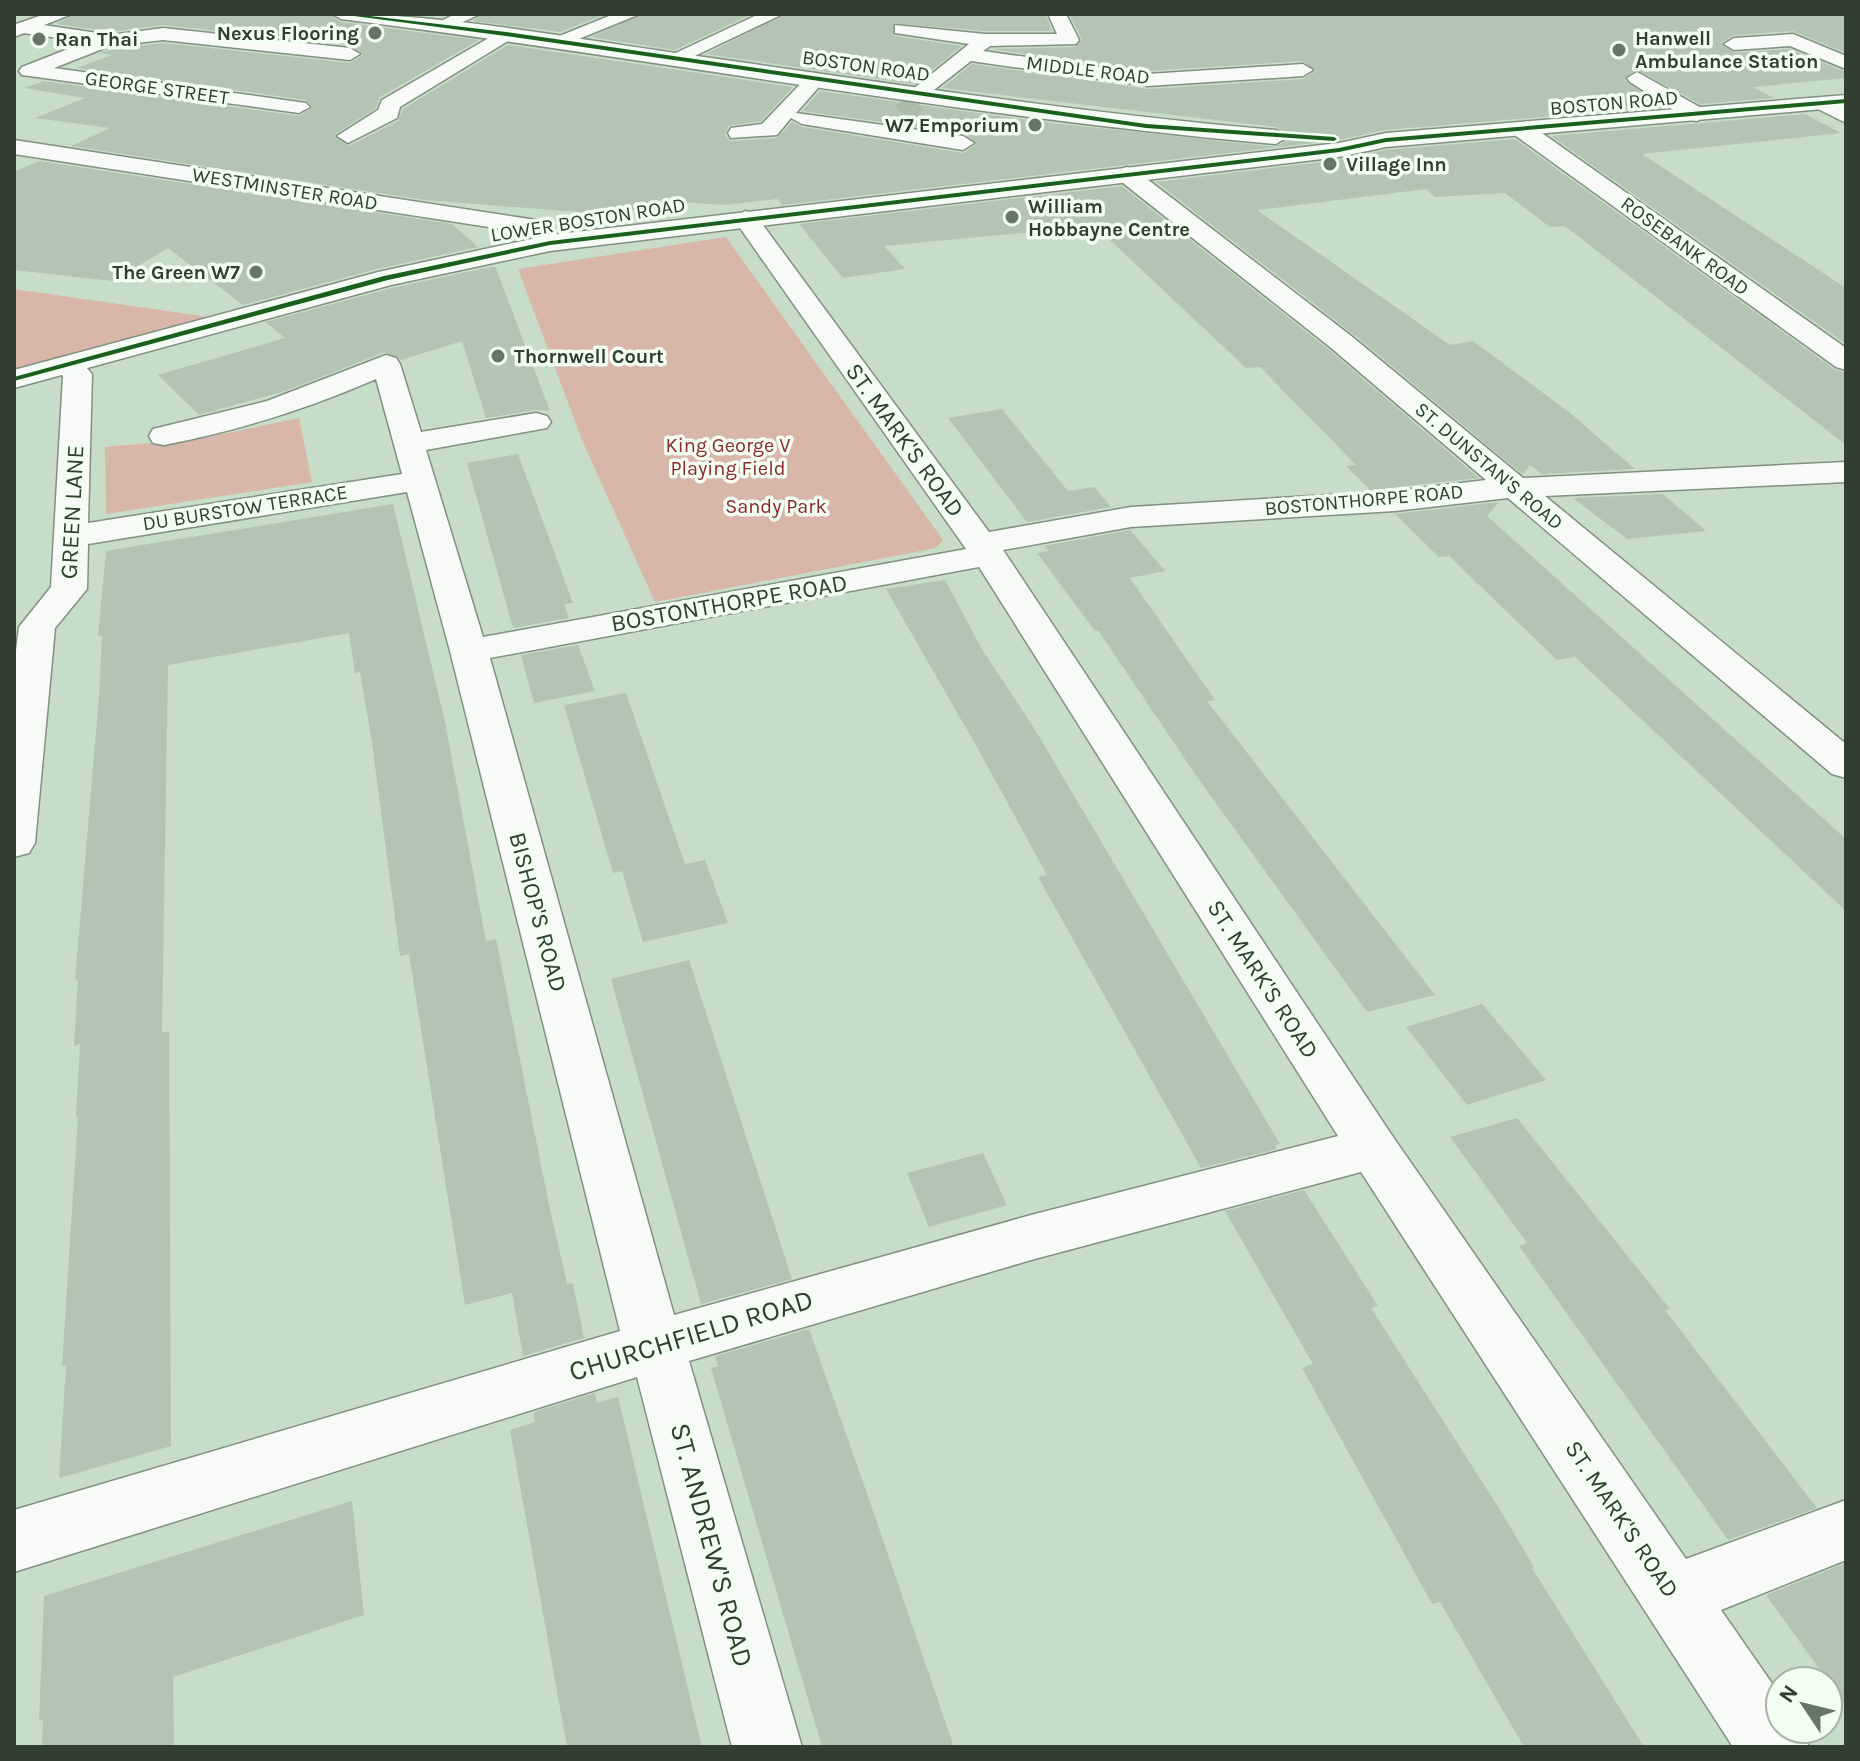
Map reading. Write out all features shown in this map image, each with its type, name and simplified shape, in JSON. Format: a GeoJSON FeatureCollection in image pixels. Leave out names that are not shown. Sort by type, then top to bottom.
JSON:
{"type":"FeatureCollection","features":[{"type":"Feature","properties":{"kind":"street","name":"BOSTON ROAD"},"geometry":{"type":"LineString","coordinates":[[341,14],[506,34],[816,79],[916,101],[1277,138],[1386,140],[1524,131],[1846,101]]}},
{"type":"Feature","properties":{"kind":"street"},"geometry":{"type":"LineString","coordinates":[[440,26],[472,14]]}},
{"type":"Feature","properties":{"kind":"street"},"geometry":{"type":"LineString","coordinates":[[675,58],[774,14]]}},
{"type":"Feature","properties":{"kind":"street"},"geometry":{"type":"LineString","coordinates":[[959,36],[967,31],[961,14]]}},
{"type":"Feature","properties":{"kind":"street"},"geometry":{"type":"LineString","coordinates":[[902,29],[985,40],[1069,40],[1057,14]]}},
{"type":"Feature","properties":{"kind":"street"},"geometry":{"type":"LineString","coordinates":[[557,41],[625,15]]}},
{"type":"Feature","properties":{"kind":"street"},"geometry":{"type":"LineString","coordinates":[[17,26],[56,17]]}},
{"type":"Feature","properties":{"kind":"street"},"geometry":{"type":"LineString","coordinates":[[17,26],[106,41]]}},
{"type":"Feature","properties":{"kind":"street"},"geometry":{"type":"LineString","coordinates":[[21,70],[106,41],[177,34],[350,54]]}},
{"type":"Feature","properties":{"kind":"street"},"geometry":{"type":"LineString","coordinates":[[348,136],[389,113],[389,104],[506,34]]}},
{"type":"Feature","properties":{"kind":"street"},"geometry":{"type":"LineString","coordinates":[[850,147],[916,101],[985,40]]}},
{"type":"Feature","properties":{"kind":"street"},"geometry":{"type":"LineString","coordinates":[[1734,44],[1793,40],[1846,63]]}},
{"type":"Feature","properties":{"kind":"street","name":"MIDDLE ROAD"},"geometry":{"type":"LineString","coordinates":[[970,55],[1148,80],[1303,70]]}},
{"type":"Feature","properties":{"kind":"street","name":"GEORGE STREET"},"geometry":{"type":"LineString","coordinates":[[21,70],[299,107],[276,119]]}},
{"type":"Feature","properties":{"kind":"street"},"geometry":{"type":"LineString","coordinates":[[1637,78],[1697,115]]}},
{"type":"Feature","properties":{"kind":"street"},"geometry":{"type":"LineString","coordinates":[[739,133],[769,130],[816,79]]}},
{"type":"Feature","properties":{"kind":"street"},"geometry":{"type":"LineString","coordinates":[[1823,104],[1846,117]]}},
{"type":"Feature","properties":{"kind":"street"},"geometry":{"type":"LineString","coordinates":[[802,118],[963,143]]}},
{"type":"Feature","properties":{"kind":"street","name":"BOSTON ROAD"},"geometry":{"type":"LineString","coordinates":[[1146,126],[1181,133],[1204,145],[1204,159],[1181,168]]}},
{"type":"Feature","properties":{"kind":"street","name":"ROSEBANK ROAD"},"geometry":{"type":"LineString","coordinates":[[1524,131],[1846,361]]}},
{"type":"Feature","properties":{"kind":"street","name":"BOSTON ROAD"},"geometry":{"type":"LineString","coordinates":[[1181,168],[1339,150],[1386,140]]}},
{"type":"Feature","properties":{"kind":"street","name":"WESTMINSTER ROAD"},"geometry":{"type":"LineString","coordinates":[[14,147],[543,235]]}},
{"type":"Feature","properties":{"kind":"street","name":"LOWER BOSTON ROAD"},"geometry":{"type":"LineString","coordinates":[[14,379],[543,235],[745,218],[1181,168]]}},
{"type":"Feature","properties":{"kind":"street","name":"ST. DUNSTAN'S ROAD"},"geometry":{"type":"LineString","coordinates":[[1126,174],[1340,341],[1846,765]]}},
{"type":"Feature","properties":{"kind":"street","name":"ST. MARK'S ROAD"},"geometry":{"type":"LineString","coordinates":[[745,218],[984,550],[1373,1148],[1774,1747]]}},
{"type":"Feature","properties":{"kind":"street","name":"GREEN LANE"},"geometry":{"type":"LineString","coordinates":[[14,843],[37,627],[69,589],[78,374],[68,364]]}},
{"type":"Feature","properties":{"kind":"street","name":"BISHOP'S ROAD"},"geometry":{"type":"LineString","coordinates":[[164,436],[207,428],[297,403],[386,364],[410,443],[417,481],[469,651],[653,1345]]}},
{"type":"Feature","properties":{"kind":"street"},"geometry":{"type":"LineString","coordinates":[[410,443],[536,422]]}},
{"type":"Feature","properties":{"kind":"street","name":"BOSTONTHORPE ROAD"},"geometry":{"type":"LineString","coordinates":[[469,651],[984,550],[1131,517],[1395,501],[1514,488],[1846,472]]}},
{"type":"Feature","properties":{"kind":"street","name":"DU BURSTOW TERRACE"},"geometry":{"type":"LineString","coordinates":[[72,536],[417,481]]}},
{"type":"Feature","properties":{"kind":"street","name":"CHURCHFIELD ROAD"},"geometry":{"type":"LineString","coordinates":[[14,1541],[653,1345],[988,1248],[1373,1148]]}},
{"type":"Feature","properties":{"kind":"street","name":"ST. ANDREW'S ROAD"},"geometry":{"type":"LineString","coordinates":[[653,1345],[665,1373],[767,1747]]}},
{"type":"Feature","properties":{"kind":"street"},"geometry":{"type":"LineString","coordinates":[[1674,1596],[1846,1530]]}},
{"type":"Feature","properties":{"kind":"green space","name":"King George V Playing Field"},"geometry":{"type":"Polygon","coordinates":[[[726,237],[943,540],[936,548],[655,602],[582,440],[518,269],[726,237]]]}},
{"type":"Feature","properties":{"kind":"green space"},"geometry":{"type":"Polygon","coordinates":[[[14,289],[209,317],[14,371],[14,289]]]}},
{"type":"Feature","properties":{"kind":"green space"},"geometry":{"type":"Polygon","coordinates":[[[299,418],[312,482],[106,514],[105,447],[204,438],[299,418]]]}},
{"type":"Feature","properties":{"kind":"building"},"geometry":{"type":"Polygon","coordinates":[[[75,14],[329,14],[341,22],[479,40],[380,97],[376,108],[334,135],[349,146],[398,121],[403,109],[508,45],[793,87],[761,121],[728,126],[725,135],[731,141],[777,138],[792,122],[802,127],[963,153],[977,144],[963,133],[802,111],[820,91],[1041,122],[1276,147],[1290,138],[1276,127],[942,88],[972,64],[1148,89],[1303,79],[1316,71],[1303,61],[1148,71],[991,49],[1076,47],[1082,39],[1069,14],[1846,14],[1846,53],[1793,31],[1734,35],[1721,43],[1734,53],[1790,49],[1846,72],[1846,78],[1753,87],[1774,98],[1700,104],[1635,69],[1625,80],[1663,107],[1385,130],[1339,140],[782,205],[778,199],[725,205],[653,200],[642,211],[623,210],[617,215],[425,200],[71,146],[110,128],[35,118],[85,98],[24,88],[44,81],[299,116],[313,107],[306,100],[77,68],[112,55],[100,53],[111,49],[163,43],[350,63],[363,55],[350,45],[163,25],[111,32],[56,24],[75,14]]]}},
{"type":"Feature","properties":{"kind":"building"},"geometry":{"type":"Polygon","coordinates":[[[484,14],[606,14],[560,32],[473,21],[484,14]]]}},
{"type":"Feature","properties":{"kind":"building"},"geometry":{"type":"Polygon","coordinates":[[[643,14],[752,14],[675,50],[591,37],[643,14]]]}},
{"type":"Feature","properties":{"kind":"building"},"geometry":{"type":"Polygon","coordinates":[[[786,14],[1045,14],[1052,31],[985,31],[893,23],[895,36],[962,46],[914,84],[706,54],[786,14]]]}},
{"type":"Feature","properties":{"kind":"building"},"geometry":{"type":"Polygon","coordinates":[[[1805,114],[1841,133],[1642,154],[1846,288],[1846,344],[1551,136],[1805,114]]]}},
{"type":"Feature","properties":{"kind":"building"},"geometry":{"type":"Polygon","coordinates":[[[1515,139],[1834,369],[1846,373],[1846,445],[1565,226],[1550,227],[1505,193],[1435,197],[1426,189],[1257,210],[1450,345],[1473,341],[1570,413],[1635,469],[1542,474],[1530,465],[1522,474],[1352,333],[1156,182],[1339,160],[1386,150],[1515,139]]]}},
{"type":"Feature","properties":{"kind":"building"},"geometry":{"type":"Polygon","coordinates":[[[39,161],[452,224],[478,247],[377,269],[243,305],[168,248],[113,281],[14,270],[14,172],[39,161]]]}},
{"type":"Feature","properties":{"kind":"building"},"geometry":{"type":"Polygon","coordinates":[[[1122,186],[1328,349],[1479,478],[1370,490],[1346,466],[1356,465],[1260,367],[1246,368],[1095,226],[884,246],[905,269],[843,278],[799,224],[1122,186]]]}},
{"type":"Feature","properties":{"kind":"building"},"geometry":{"type":"Polygon","coordinates":[[[495,266],[550,411],[536,410],[486,418],[462,341],[401,360],[385,352],[285,391],[199,415],[158,375],[285,338],[265,322],[392,288],[495,266]]]}},
{"type":"Feature","properties":{"kind":"building"},"geometry":{"type":"Polygon","coordinates":[[[1002,409],[1068,491],[1094,487],[1111,507],[1027,522],[948,418],[1002,409]]]}},
{"type":"Feature","properties":{"kind":"building"},"geometry":{"type":"Polygon","coordinates":[[[518,454],[573,603],[564,604],[569,618],[513,628],[467,463],[518,454]]]}},
{"type":"Feature","properties":{"kind":"building"},"geometry":{"type":"Polygon","coordinates":[[[1663,494],[1706,531],[1627,539],[1573,498],[1663,494]]]}},
{"type":"Feature","properties":{"kind":"building"},"geometry":{"type":"Polygon","coordinates":[[[1499,502],[1487,516],[1846,839],[1846,911],[1575,657],[1557,660],[1449,556],[1439,557],[1395,514],[1499,502]]]}},
{"type":"Feature","properties":{"kind":"building"},"geometry":{"type":"Polygon","coordinates":[[[393,504],[445,722],[486,941],[496,939],[548,1200],[567,1284],[573,1283],[584,1338],[523,1356],[512,1293],[465,1305],[409,954],[400,956],[372,743],[360,672],[355,673],[349,633],[168,665],[162,1033],[169,1031],[171,1446],[59,1478],[66,1365],[62,1366],[78,1117],[80,1044],[74,1046],[78,979],[75,980],[99,696],[102,635],[98,636],[106,551],[393,504]]]}},
{"type":"Feature","properties":{"kind":"building"},"geometry":{"type":"Polygon","coordinates":[[[1130,530],[1165,571],[1130,578],[1215,700],[1207,701],[1435,995],[1367,1012],[1197,777],[1098,630],[1095,631],[1037,553],[1049,551],[1044,546],[1130,530]]]}},
{"type":"Feature","properties":{"kind":"building"},"geometry":{"type":"Polygon","coordinates":[[[945,580],[983,651],[1034,728],[1280,1144],[1275,1145],[1277,1149],[1201,1168],[1038,877],[1047,875],[886,589],[945,580]]]}},
{"type":"Feature","properties":{"kind":"building"},"geometry":{"type":"Polygon","coordinates":[[[578,645],[595,691],[534,703],[521,655],[578,645]]]}},
{"type":"Feature","properties":{"kind":"building"},"geometry":{"type":"Polygon","coordinates":[[[626,693],[685,864],[705,860],[728,923],[643,942],[622,871],[613,873],[564,705],[626,693]]]}},
{"type":"Feature","properties":{"kind":"building"},"geometry":{"type":"Polygon","coordinates":[[[689,960],[792,1279],[701,1304],[611,979],[689,960]]]}},
{"type":"Feature","properties":{"kind":"building"},"geometry":{"type":"Polygon","coordinates":[[[1482,1004],[1546,1080],[1467,1105],[1406,1027],[1482,1004]]]}},
{"type":"Feature","properties":{"kind":"building"},"geometry":{"type":"Polygon","coordinates":[[[1517,1118],[1670,1309],[1665,1310],[1817,1508],[1728,1540],[1519,1246],[1527,1243],[1450,1137],[1517,1118]]]}},
{"type":"Feature","properties":{"kind":"building"},"geometry":{"type":"Polygon","coordinates":[[[983,1153],[1007,1205],[929,1227],[907,1173],[983,1153]]]}},
{"type":"Feature","properties":{"kind":"building"},"geometry":{"type":"Polygon","coordinates":[[[1304,1190],[1378,1306],[1371,1308],[1502,1513],[1532,1568],[1644,1747],[1524,1747],[1440,1602],[1432,1604],[1302,1368],[1313,1364],[1225,1211],[1304,1190]]]}},
{"type":"Feature","properties":{"kind":"building"},"geometry":{"type":"Polygon","coordinates":[[[809,1329],[954,1747],[822,1747],[711,1368],[718,1366],[715,1356],[809,1329]]]}},
{"type":"Feature","properties":{"kind":"building"},"geometry":{"type":"Polygon","coordinates":[[[595,1393],[597,1403],[618,1397],[702,1747],[567,1747],[510,1430],[535,1422],[534,1412],[595,1393]]]}},
{"type":"Feature","properties":{"kind":"building"},"geometry":{"type":"Polygon","coordinates":[[[352,1501],[364,1615],[173,1677],[174,1747],[42,1747],[43,1720],[39,1721],[44,1596],[352,1501]]]}},
{"type":"Feature","properties":{"kind":"building"},"geometry":{"type":"Polygon","coordinates":[[[1846,1563],[1846,1706],[1844,1665],[1816,1665],[1766,1595],[1846,1563]]]}},
{"type":"Feature","properties":{"kind":"tunnel"},"geometry":{"type":"LineString","coordinates":[[901,114],[917,102]]}},
{"type":"Feature","properties":{"kind":"cycle path"},"geometry":{"type":"LineString","coordinates":[[341,14],[506,34],[1146,126],[1334,139]]}},
{"type":"Feature","properties":{"kind":"cycle path"},"geometry":{"type":"LineString","coordinates":[[14,379],[387,278],[550,243],[1339,150],[1386,140],[1846,101]]}},
{"type":"Feature","properties":{"kind":"place","name":"Nexus Flooring"},"geometry":{"type":"Point","coordinates":[375,33]}},
{"type":"Feature","properties":{"kind":"place","name":"Ran Thai"},"geometry":{"type":"Point","coordinates":[39,39]}},
{"type":"Feature","properties":{"kind":"place","name":"Hanwell Ambulance Station"},"geometry":{"type":"Point","coordinates":[1619,50]}},
{"type":"Feature","properties":{"kind":"place","name":"W7 Emporium"},"geometry":{"type":"Point","coordinates":[1035,125]}},
{"type":"Feature","properties":{"kind":"place","name":"Village Inn"},"geometry":{"type":"Point","coordinates":[1330,164]}},
{"type":"Feature","properties":{"kind":"place","name":"William Hobbayne Centre"},"geometry":{"type":"Point","coordinates":[1012,217]}},
{"type":"Feature","properties":{"kind":"place","name":"The Green W7"},"geometry":{"type":"Point","coordinates":[256,272]}},
{"type":"Feature","properties":{"kind":"place","name":"Thornwell Court"},"geometry":{"type":"Point","coordinates":[498,356]}},
{"type":"Feature","properties":{"kind":"park label","name":"Sandy Park"},"geometry":{"type":"Point","coordinates":[776,506]}}]}
